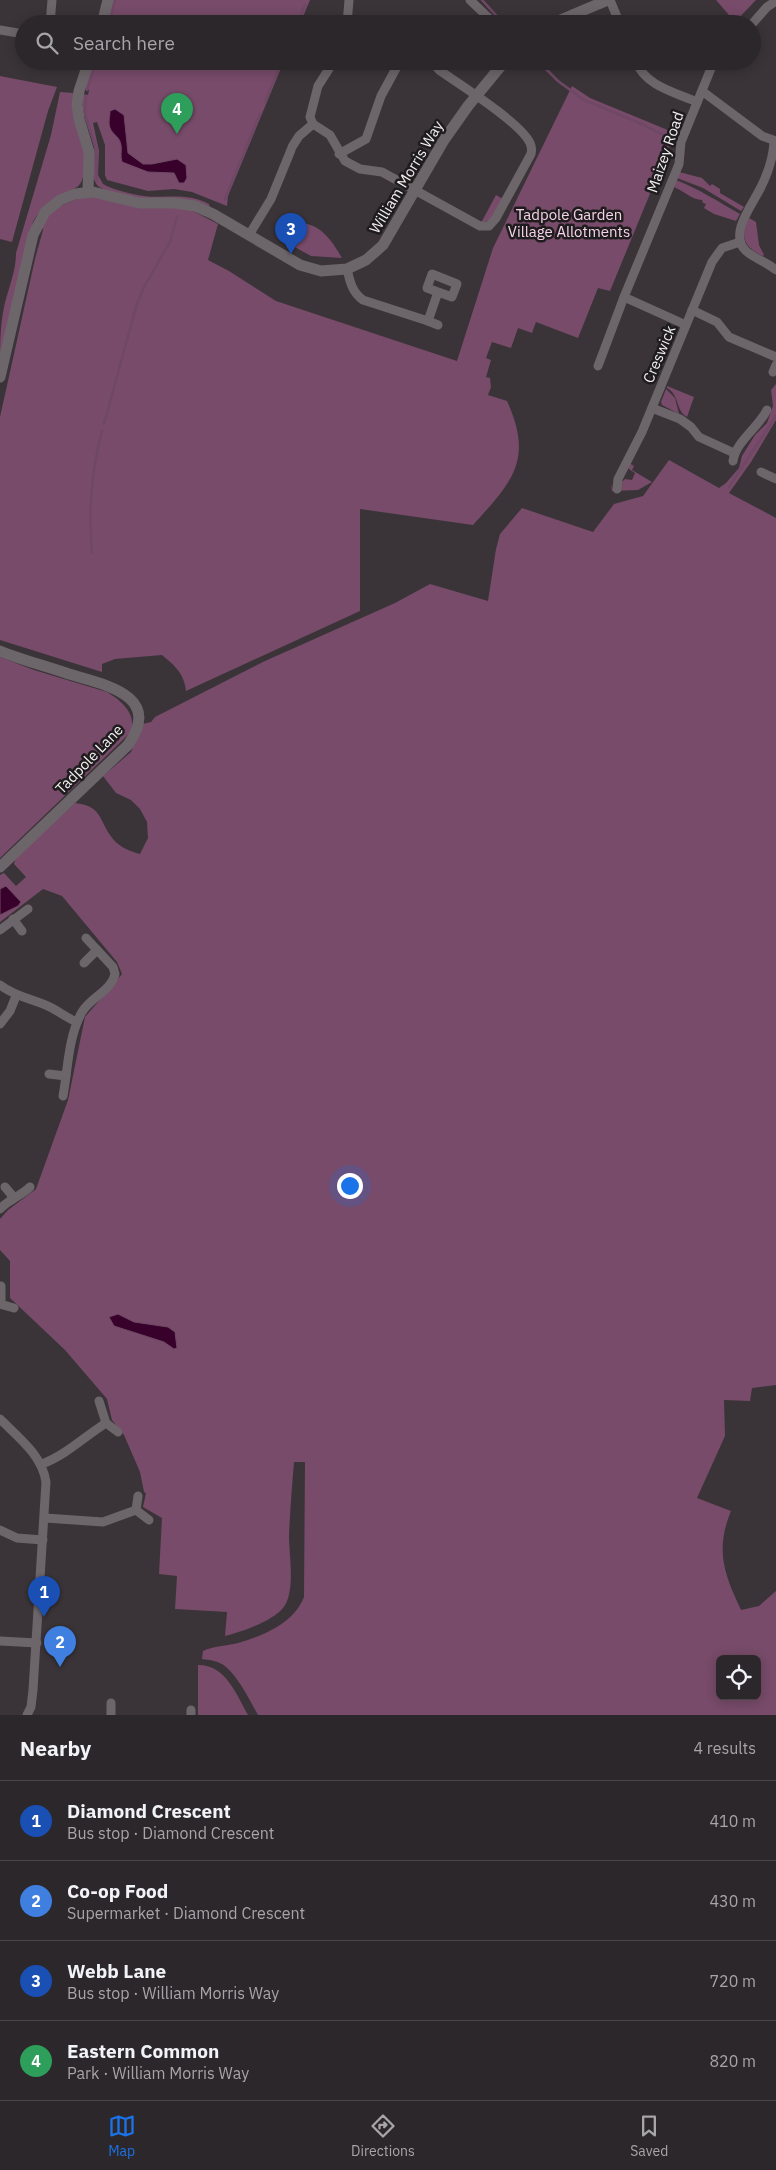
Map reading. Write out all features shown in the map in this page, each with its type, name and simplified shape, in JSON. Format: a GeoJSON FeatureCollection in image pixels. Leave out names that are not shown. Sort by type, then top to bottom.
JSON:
{"type":"FeatureCollection","features":[{"type":"Feature","properties":{"kind":"street"},"geometry":{"type":"LineString","coordinates":[[51,15],[52,0]]}},
{"type":"Feature","properties":{"kind":"street"},"geometry":{"type":"LineString","coordinates":[[104,15],[108,0]]}},
{"type":"Feature","properties":{"kind":"street"},"geometry":{"type":"LineString","coordinates":[[348,15],[349,0]]}},
{"type":"Feature","properties":{"kind":"street"},"geometry":{"type":"LineString","coordinates":[[470,0],[486,15]]}},
{"type":"Feature","properties":{"kind":"street"},"geometry":{"type":"LineString","coordinates":[[572,15],[610,0],[616,15]]}},
{"type":"Feature","properties":{"kind":"street"},"geometry":{"type":"LineString","coordinates":[[760,15],[776,1]]}},
{"type":"Feature","properties":{"kind":"street"},"geometry":{"type":"LineString","coordinates":[[0,30],[15,32]]}},
{"type":"Feature","properties":{"kind":"street"},"geometry":{"type":"LineString","coordinates":[[0,377],[30,244],[36,227],[45,212],[56,202],[70,196],[88,192],[89,152],[79,119],[78,104],[80,86],[86,70]]}},
{"type":"Feature","properties":{"kind":"street"},"geometry":{"type":"LineString","coordinates":[[313,124],[311,110],[318,86],[328,70]]}},
{"type":"Feature","properties":{"kind":"street"},"geometry":{"type":"LineString","coordinates":[[339,154],[366,139],[381,96],[395,70]]}},
{"type":"Feature","properties":{"kind":"street"},"geometry":{"type":"LineString","coordinates":[[313,124],[328,133],[339,154],[351,165],[360,169],[382,172],[480,226],[489,226],[496,218],[532,149],[530,143],[506,117],[439,70]]}},
{"type":"Feature","properties":{"kind":"street","name":"William Morris Way"},"geometry":{"type":"LineString","coordinates":[[88,192],[139,202],[195,206],[213,214],[304,267],[328,272],[347,269],[366,260],[383,245],[444,140],[498,70]]}},
{"type":"Feature","properties":{"kind":"street"},"geometry":{"type":"LineString","coordinates":[[640,70],[644,77],[653,83],[697,102]]}},
{"type":"Feature","properties":{"kind":"street","name":"Maizey Road"},"geometry":{"type":"LineString","coordinates":[[597,364],[679,164],[681,142],[710,70]]}},
{"type":"Feature","properties":{"kind":"street"},"geometry":{"type":"LineString","coordinates":[[702,90],[762,136],[775,142],[774,154],[762,186],[740,228],[740,242],[746,251],[769,263],[776,270]]}},
{"type":"Feature","properties":{"kind":"street"},"geometry":{"type":"LineString","coordinates":[[249,235],[269,202],[298,136],[313,124]]}},
{"type":"Feature","properties":{"kind":"street","name":"Creswick"},"geometry":{"type":"LineString","coordinates":[[617,489],[618,479],[652,408],[717,253],[725,246],[740,242]]}},
{"type":"Feature","properties":{"kind":"street"},"geometry":{"type":"LineString","coordinates":[[347,269],[352,288],[356,295],[363,300],[438,324]]}},
{"type":"Feature","properties":{"kind":"street"},"geometry":{"type":"LineString","coordinates":[[428,321],[438,292]]}},
{"type":"Feature","properties":{"kind":"street"},"geometry":{"type":"LineString","coordinates":[[624,297],[686,326]]}},
{"type":"Feature","properties":{"kind":"street"},"geometry":{"type":"LineString","coordinates":[[692,310],[716,322],[729,337],[776,357]]}},
{"type":"Feature","properties":{"kind":"street"},"geometry":{"type":"LineString","coordinates":[[652,408],[680,419],[691,427],[699,437],[733,457],[767,410]]}},
{"type":"Feature","properties":{"kind":"street"},"geometry":{"type":"LineString","coordinates":[[761,472],[776,479]]}},
{"type":"Feature","properties":{"kind":"street","name":"Tadpole Lane"},"geometry":{"type":"LineString","coordinates":[[0,651],[120,690],[136,705],[140,725],[128,745],[0,867]]}},
{"type":"Feature","properties":{"kind":"street"},"geometry":{"type":"LineString","coordinates":[[0,930],[28,909]]}},
{"type":"Feature","properties":{"kind":"street"},"geometry":{"type":"LineString","coordinates":[[13,919],[22,932]]}},
{"type":"Feature","properties":{"kind":"street"},"geometry":{"type":"LineString","coordinates":[[63,1096],[70,1048],[77,1022],[86,1007],[110,985],[114,978],[113,967],[86,938]]}},
{"type":"Feature","properties":{"kind":"street"},"geometry":{"type":"LineString","coordinates":[[84,963],[97,950]]}},
{"type":"Feature","properties":{"kind":"street"},"geometry":{"type":"LineString","coordinates":[[0,985],[16,996],[50,1007],[63,1016],[77,1022]]}},
{"type":"Feature","properties":{"kind":"street"},"geometry":{"type":"LineString","coordinates":[[0,1024],[10,1011],[16,996]]}},
{"type":"Feature","properties":{"kind":"street"},"geometry":{"type":"LineString","coordinates":[[49,1074],[66,1076]]}},
{"type":"Feature","properties":{"kind":"street"},"geometry":{"type":"LineString","coordinates":[[0,1209],[12,1200],[20,1197],[30,1186]]}},
{"type":"Feature","properties":{"kind":"street"},"geometry":{"type":"LineString","coordinates":[[5,1187],[12,1200]]}},
{"type":"Feature","properties":{"kind":"street"},"geometry":{"type":"LineString","coordinates":[[1,1286],[0,1304],[14,1308]]}},
{"type":"Feature","properties":{"kind":"street"},"geometry":{"type":"LineString","coordinates":[[99,1401],[106,1423],[118,1432]]}},
{"type":"Feature","properties":{"kind":"street"},"geometry":{"type":"LineString","coordinates":[[0,1419],[42,1464],[46,1482],[37,1643],[32,1702],[27,1715]]}},
{"type":"Feature","properties":{"kind":"street"},"geometry":{"type":"LineString","coordinates":[[42,1464],[66,1453],[78,1441],[106,1423]]}},
{"type":"Feature","properties":{"kind":"street"},"geometry":{"type":"LineString","coordinates":[[136,1510],[138,1496]]}},
{"type":"Feature","properties":{"kind":"street"},"geometry":{"type":"LineString","coordinates":[[45,1518],[103,1522],[136,1510]]}},
{"type":"Feature","properties":{"kind":"street"},"geometry":{"type":"LineString","coordinates":[[136,1510],[149,1520]]}},
{"type":"Feature","properties":{"kind":"street"},"geometry":{"type":"LineString","coordinates":[[0,1530],[17,1538],[43,1540]]}},
{"type":"Feature","properties":{"kind":"street"},"geometry":{"type":"LineString","coordinates":[[0,1641],[37,1643]]}},
{"type":"Feature","properties":{"kind":"street"},"geometry":{"type":"LineString","coordinates":[[111,1715],[112,1703]]}},
{"type":"Feature","properties":{"kind":"green space"},"geometry":{"type":"Polygon","coordinates":[[[112,0],[310,0],[304,15],[108,15],[112,0]]]}},
{"type":"Feature","properties":{"kind":"green space"},"geometry":{"type":"Polygon","coordinates":[[[716,0],[756,0],[742,15],[729,15],[716,0]]]}},
{"type":"Feature","properties":{"kind":"green space"},"geometry":{"type":"Polygon","coordinates":[[[90,70],[280,70],[228,196],[227,206],[192,192],[174,189],[148,191],[107,180],[105,175],[105,145],[97,122],[93,123],[99,151],[98,175],[103,184],[123,192],[144,196],[192,198],[209,204],[210,208],[132,197],[104,189],[97,185],[93,176],[94,147],[84,115],[82,101],[83,94],[88,95],[89,90],[85,89],[90,70]]]}},
{"type":"Feature","properties":{"kind":"green space"},"geometry":{"type":"Polygon","coordinates":[[[0,76],[57,87],[48,111],[12,242],[0,239],[0,76]]]}},
{"type":"Feature","properties":{"kind":"green space","name":"Tadpole Garden Village Allotments"},"geometry":{"type":"Polygon","coordinates":[[[572,86],[590,98],[675,133],[610,291],[598,288],[578,338],[536,322],[532,333],[518,328],[511,348],[492,342],[486,358],[491,360],[486,377],[490,378],[491,387],[488,395],[507,401],[519,439],[518,455],[515,469],[499,496],[473,525],[360,509],[360,611],[186,691],[183,679],[175,666],[162,655],[115,659],[102,664],[102,672],[0,640],[0,417],[43,230],[42,224],[55,208],[84,196],[189,209],[218,224],[208,260],[276,301],[457,361],[493,248],[572,86]]]}},
{"type":"Feature","properties":{"kind":"green space"},"geometry":{"type":"Polygon","coordinates":[[[60,92],[74,93],[83,143],[84,170],[82,181],[77,187],[47,204],[33,222],[0,366],[1,329],[4,307],[13,274],[16,253],[51,135],[60,92]]]}},
{"type":"Feature","properties":{"kind":"green space"},"geometry":{"type":"Polygon","coordinates":[[[679,172],[702,178],[710,186],[712,184],[720,189],[720,193],[744,207],[741,211],[703,188],[677,178],[679,172]]]}},
{"type":"Feature","properties":{"kind":"green space"},"geometry":{"type":"Polygon","coordinates":[[[676,180],[740,214],[736,221],[714,214],[704,208],[706,204],[702,200],[691,197],[674,187],[676,180]]]}},
{"type":"Feature","properties":{"kind":"green space"},"geometry":{"type":"Polygon","coordinates":[[[496,195],[503,199],[490,220],[481,223],[496,195]]]}},
{"type":"Feature","properties":{"kind":"green space"},"geometry":{"type":"Polygon","coordinates":[[[749,218],[756,222],[759,245],[763,256],[748,245],[744,236],[749,218]]]}},
{"type":"Feature","properties":{"kind":"green space"},"geometry":{"type":"Polygon","coordinates":[[[300,223],[320,230],[330,240],[342,258],[311,256],[282,240],[290,228],[300,223]]]}},
{"type":"Feature","properties":{"kind":"green space"},"geometry":{"type":"Polygon","coordinates":[[[776,384],[776,420],[751,462],[729,493],[776,518],[776,1385],[752,1388],[750,1401],[724,1400],[725,1436],[697,1498],[731,1511],[723,1538],[724,1562],[730,1585],[741,1610],[759,1606],[776,1591],[776,1715],[258,1715],[235,1676],[220,1663],[202,1659],[203,1651],[257,1637],[277,1627],[293,1614],[304,1597],[305,1462],[294,1462],[289,1536],[291,1583],[287,1601],[283,1608],[264,1622],[225,1636],[227,1612],[175,1609],[177,1576],[159,1574],[162,1518],[143,1507],[146,1493],[144,1492],[140,1472],[124,1435],[112,1420],[107,1399],[65,1350],[10,1298],[10,1261],[0,1250],[0,1219],[8,1210],[36,1189],[68,1100],[85,1017],[122,974],[117,962],[62,896],[43,889],[0,922],[0,875],[4,873],[16,886],[26,877],[14,864],[16,857],[75,803],[90,807],[98,813],[110,835],[119,845],[140,854],[148,838],[147,822],[140,809],[131,800],[116,793],[103,776],[131,752],[143,724],[151,722],[155,717],[265,661],[395,603],[430,584],[488,601],[500,534],[522,508],[593,532],[614,504],[643,496],[669,460],[719,488],[739,468],[742,456],[755,435],[767,423],[773,406],[771,390],[776,384]]]}},
{"type":"Feature","properties":{"kind":"green space"},"geometry":{"type":"Polygon","coordinates":[[[667,386],[694,397],[687,417],[681,411],[674,394],[667,386]]]}},
{"type":"Feature","properties":{"kind":"green space"},"geometry":{"type":"Polygon","coordinates":[[[666,389],[675,398],[679,414],[662,405],[661,402],[666,389]]]}},
{"type":"Feature","properties":{"kind":"green space"},"geometry":{"type":"Polygon","coordinates":[[[629,463],[634,466],[632,470],[652,482],[638,490],[612,491],[611,484],[613,490],[625,479],[632,480],[635,473],[629,469],[629,463]]]}},
{"type":"Feature","properties":{"kind":"green space"},"geometry":{"type":"Polygon","coordinates":[[[0,657],[34,670],[107,692],[127,709],[132,720],[132,726],[130,733],[0,858],[0,657]]]}},
{"type":"Feature","properties":{"kind":"green space"},"geometry":{"type":"Polygon","coordinates":[[[198,1665],[208,1666],[223,1675],[248,1715],[198,1715],[198,1665]]]}},
{"type":"Feature","properties":{"kind":"shaded area"},"geometry":{"type":"Polygon","coordinates":[[[115,109],[124,115],[128,153],[143,164],[177,159],[186,165],[187,178],[184,183],[179,183],[174,173],[148,172],[122,162],[120,142],[109,126],[110,111],[115,109]]]}},
{"type":"Feature","properties":{"kind":"shaded area"},"geometry":{"type":"Polygon","coordinates":[[[6,886],[21,902],[18,906],[0,915],[0,889],[6,886]]]}},
{"type":"Feature","properties":{"kind":"shaded area"},"geometry":{"type":"Polygon","coordinates":[[[118,1314],[134,1322],[168,1327],[175,1332],[177,1348],[174,1349],[164,1342],[114,1326],[109,1317],[118,1314]]]}},
{"type":"Feature","properties":{"kind":"waterway"},"geometry":{"type":"LineString","coordinates":[[111,15],[115,0]]}},
{"type":"Feature","properties":{"kind":"waterway"},"geometry":{"type":"LineString","coordinates":[[482,0],[496,15]]}},
{"type":"Feature","properties":{"kind":"waterway"},"geometry":{"type":"LineString","coordinates":[[301,15],[305,5]]}},
{"type":"Feature","properties":{"kind":"waterway"},"geometry":{"type":"LineString","coordinates":[[87,90],[93,70]]}},
{"type":"Feature","properties":{"kind":"waterway"},"geometry":{"type":"LineString","coordinates":[[265,102],[278,70]]}},
{"type":"Feature","properties":{"kind":"waterway"},"geometry":{"type":"LineString","coordinates":[[547,70],[558,81],[584,100],[642,124],[669,138]]}},
{"type":"Feature","properties":{"kind":"waterway"},"geometry":{"type":"LineString","coordinates":[[86,96],[85,114],[96,149],[97,181]]}},
{"type":"Feature","properties":{"kind":"waterway"},"geometry":{"type":"LineString","coordinates":[[225,199],[260,114]]}},
{"type":"Feature","properties":{"kind":"waterway"},"geometry":{"type":"LineString","coordinates":[[104,424],[136,307],[144,287],[170,242],[177,217]]}},
{"type":"Feature","properties":{"kind":"waterway"},"geometry":{"type":"LineString","coordinates":[[729,487],[776,416]]}},
{"type":"Feature","properties":{"kind":"waterway"},"geometry":{"type":"LineString","coordinates":[[92,553],[91,492],[95,461],[102,431]]}},
{"type":"Feature","properties":{"kind":"place","name":"Eastern Common"},"geometry":{"type":"Point","coordinates":[177,134]}},
{"type":"Feature","properties":{"kind":"place","name":"Webb Lane"},"geometry":{"type":"Point","coordinates":[291,254]}},
{"type":"Feature","properties":{"kind":"place","name":"Diamond Crescent"},"geometry":{"type":"Point","coordinates":[44,1617]}},
{"type":"Feature","properties":{"kind":"place","name":"Co-op Food"},"geometry":{"type":"Point","coordinates":[60,1667]}}]}
